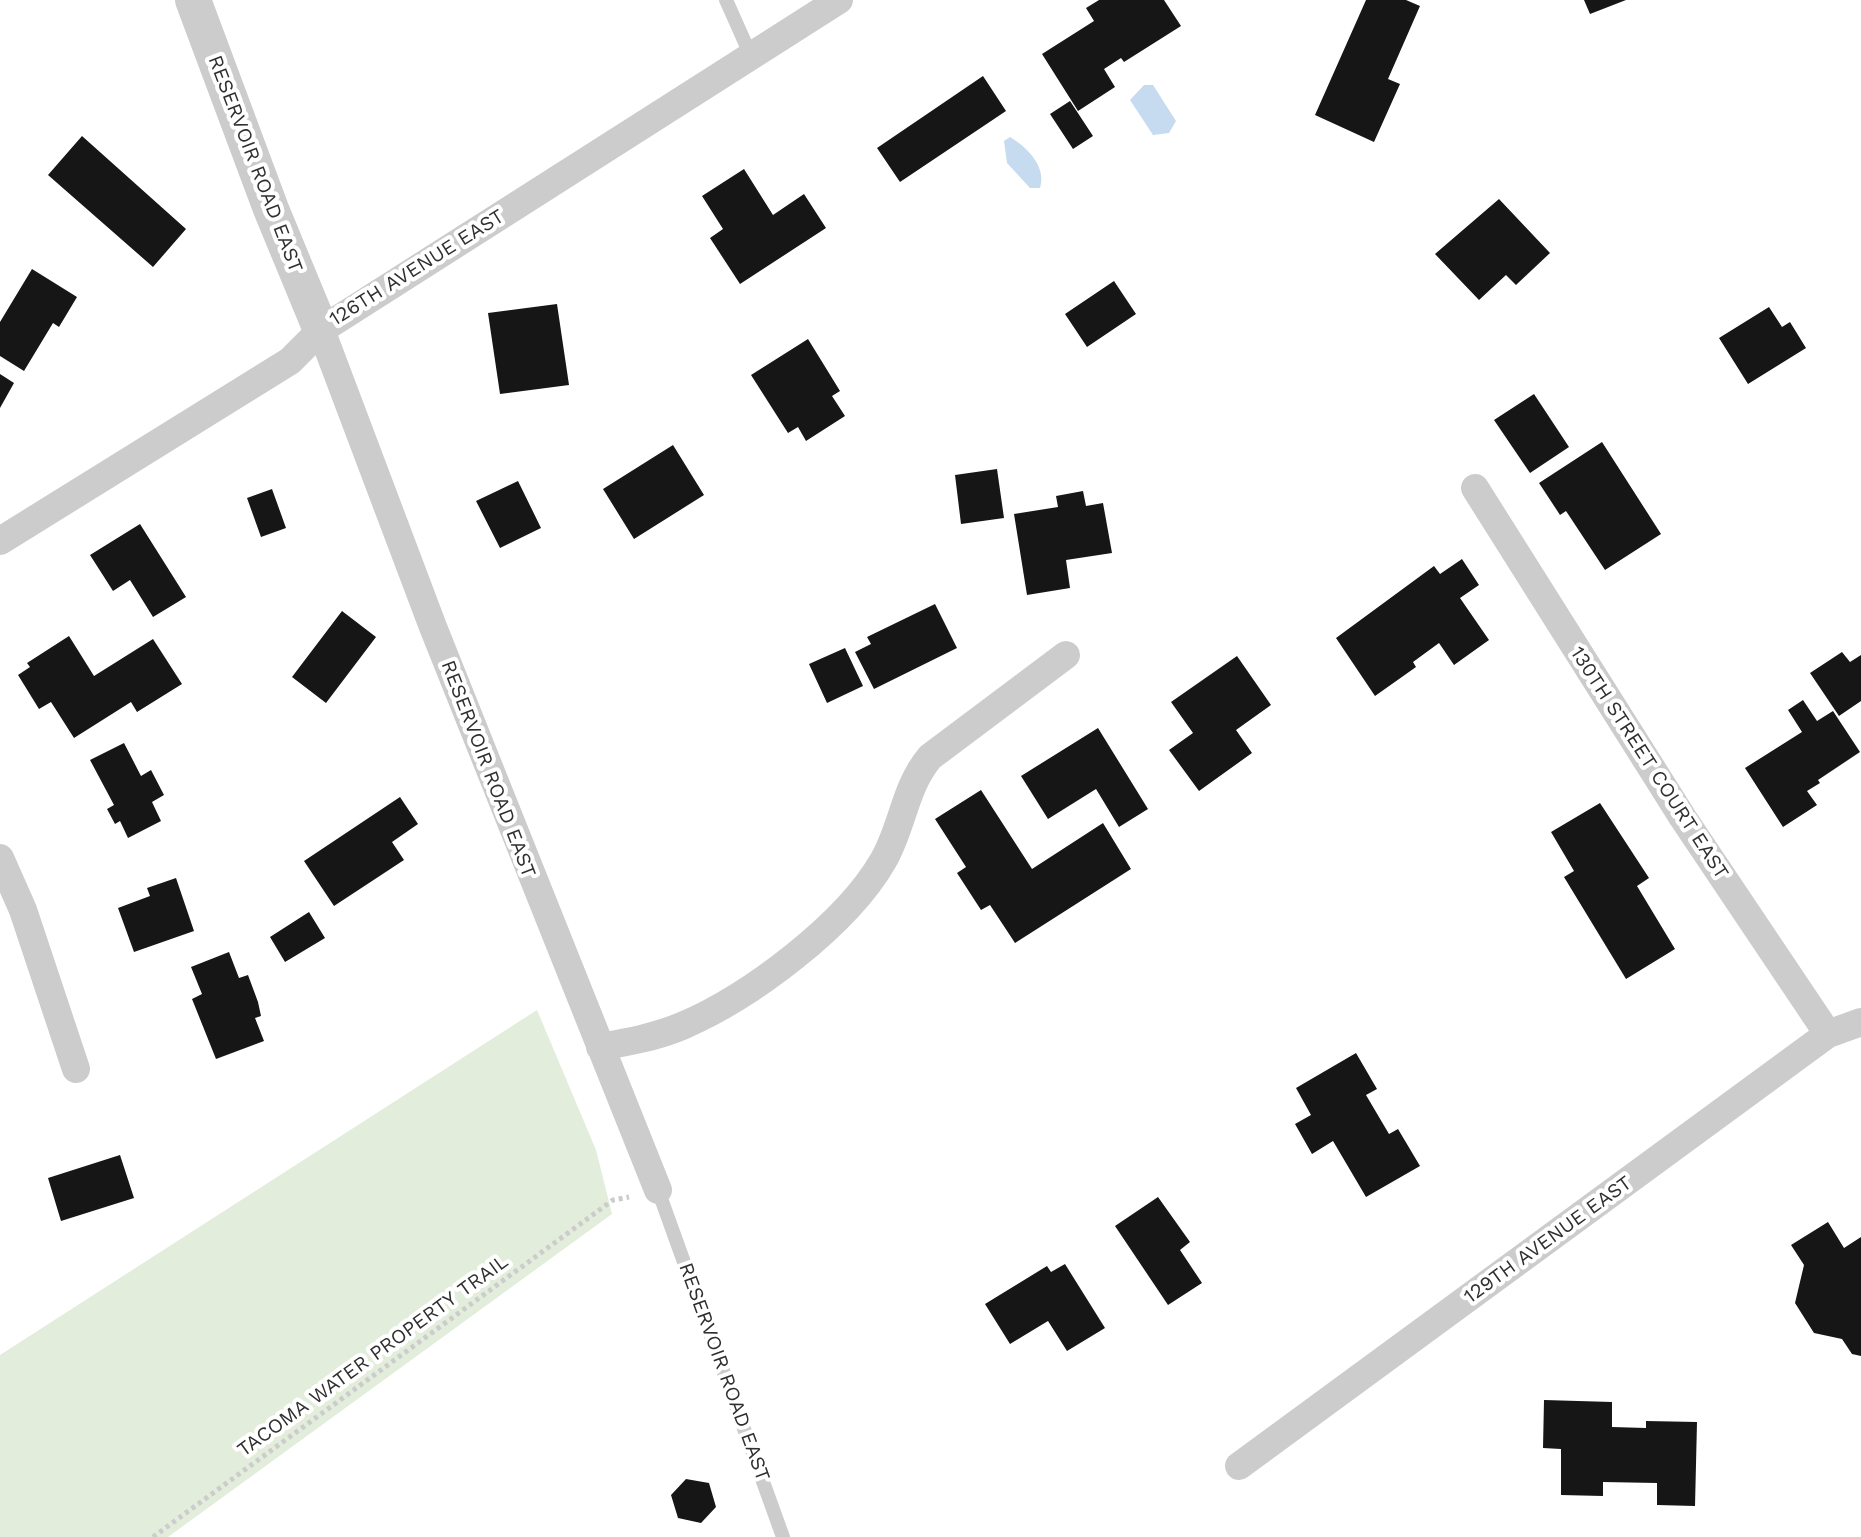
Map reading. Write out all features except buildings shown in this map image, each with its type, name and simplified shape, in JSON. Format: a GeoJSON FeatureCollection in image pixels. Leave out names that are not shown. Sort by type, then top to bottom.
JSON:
{"type":"FeatureCollection","features":[{"type":"Feature","properties":{"kind":"street","name":"RESERVOIR ROAD EAST"},"geometry":{"type":"LineString","coordinates":[[193,0],[433,627],[658,1190]]}},
{"type":"Feature","properties":{"kind":"street","name":"126TH AVENUE EAST"},"geometry":{"type":"LineString","coordinates":[[0,541],[290,361],[321,330],[839,0]]}},
{"type":"Feature","properties":{"kind":"street","name":"130TH STREET COURT EAST"},"geometry":{"type":"LineString","coordinates":[[1475,488],[1683,818],[1828,1034]]}},
{"type":"Feature","properties":{"kind":"street"},"geometry":{"type":"LineString","coordinates":[[600,1047],[647,1038],[713,1011],[824,933],[844,915],[881,864],[895,840],[915,775],[930,757],[1066,655]]}},
{"type":"Feature","properties":{"kind":"street"},"geometry":{"type":"LineString","coordinates":[[0,858],[23,910],[76,1069]]}},
{"type":"Feature","properties":{"kind":"street","name":"129TH AVENUE EAST"},"geometry":{"type":"LineString","coordinates":[[1239,1466],[1828,1034],[1861,1022]]}},
{"type":"Feature","properties":{"kind":"lane"},"geometry":{"type":"LineString","coordinates":[[726,0],[751,56]]}},
{"type":"Feature","properties":{"kind":"lane","name":"RESERVOIR ROAD EAST"},"geometry":{"type":"LineString","coordinates":[[658,1190],[783,1537]]}},
{"type":"Feature","properties":{"kind":"path","name":"TACOMA WATER PROPERTY TRAIL"},"geometry":{"type":"LineString","coordinates":[[153,1537],[613,1200]]}},
{"type":"Feature","properties":{"kind":"green space"},"geometry":{"type":"Polygon","coordinates":[[[537,1010],[596,1150],[612,1214],[168,1537],[0,1537],[0,1355],[537,1010]]]}},
{"type":"Feature","properties":{"kind":"water"},"geometry":{"type":"Polygon","coordinates":[[[1144,85],[1153,85],[1176,121],[1169,133],[1153,135],[1130,100],[1144,85]]]}},
{"type":"Feature","properties":{"kind":"water"},"geometry":{"type":"Polygon","coordinates":[[[1010,137],[1034,158],[1041,173],[1040,188],[1030,188],[1007,163],[1004,141],[1010,137]]]}}]}
